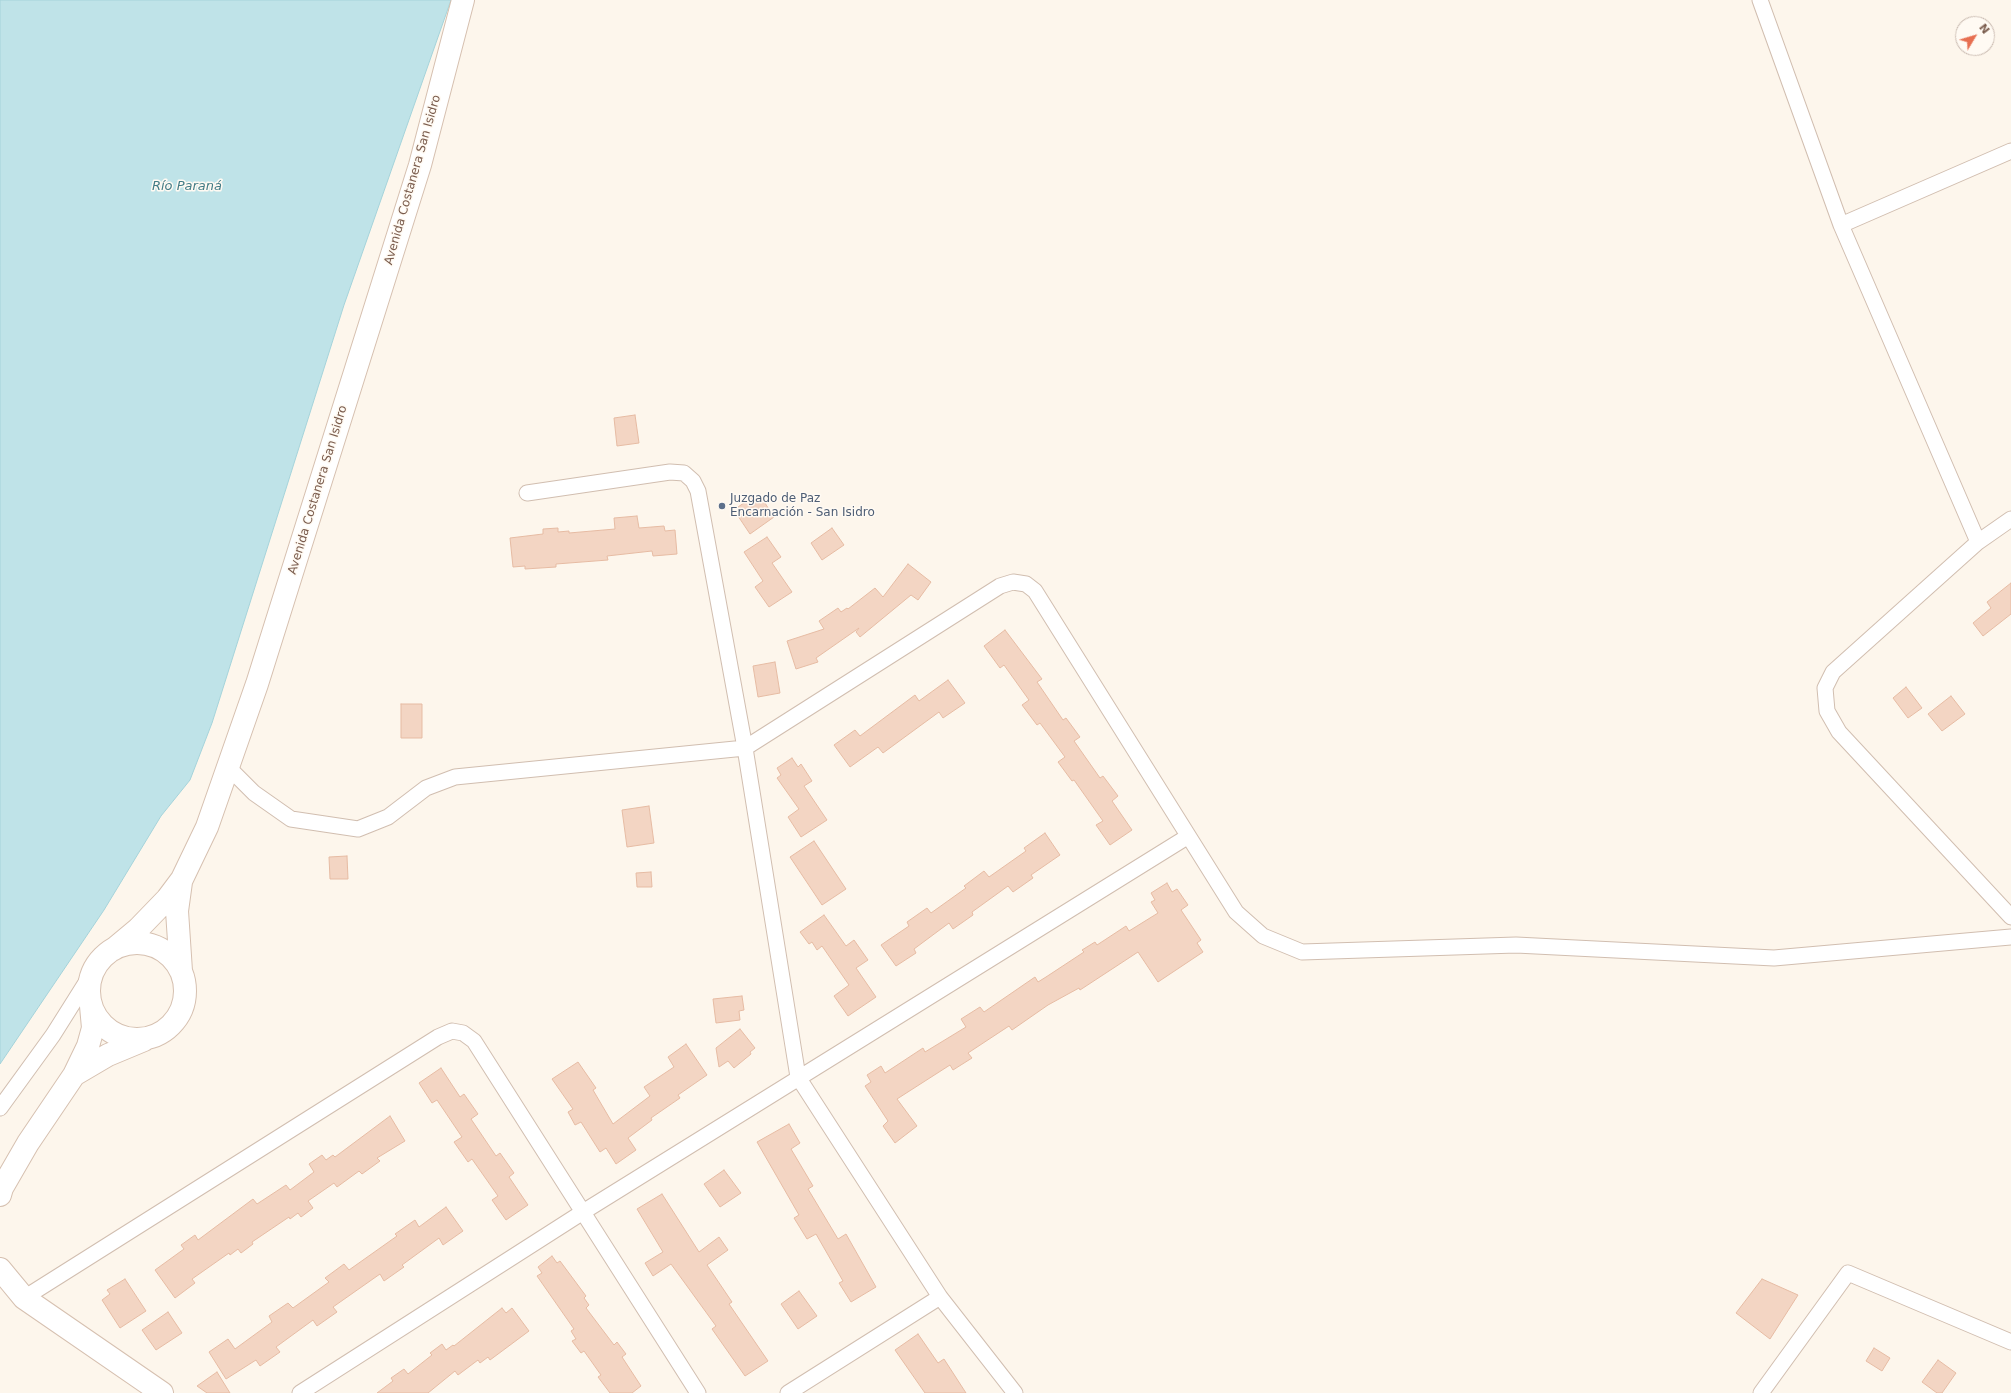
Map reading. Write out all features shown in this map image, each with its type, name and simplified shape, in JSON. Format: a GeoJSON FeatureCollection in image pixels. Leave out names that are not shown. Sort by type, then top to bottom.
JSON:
{"type":"FeatureCollection","features":[{"type":"Feature","properties":{"kind":"main road","name":"Avenida Costanera San Isidro"},"geometry":{"type":"LineString","coordinates":[[114,949],[129,944],[145,944],[159,949],[172,959],[181,972],[185,992],[180,1012],[173,1023],[162,1032],[150,1038],[126,1038],[114,1033],[104,1026],[97,1017],[92,1006],[89,990],[92,974],[101,959],[138,929],[167,899],[182,878],[208,827],[260,676],[420,165],[463,0]]}},
{"type":"Feature","properties":{"kind":"main road"},"geometry":{"type":"LineString","coordinates":[[181,972],[177,911],[182,878]]}},
{"type":"Feature","properties":{"kind":"main road"},"geometry":{"type":"LineString","coordinates":[[0,1195],[2,1188],[28,1144],[74,1076],[88,1046],[93,1028],[92,1006]]}},
{"type":"Feature","properties":{"kind":"main road"},"geometry":{"type":"LineString","coordinates":[[74,1076],[108,1055],[150,1038]]}},
{"type":"Feature","properties":{"kind":"main road"},"geometry":{"type":"LineString","coordinates":[[0,1269],[24,1298],[162,1393]]}},
{"type":"Feature","properties":{"kind":"street"},"geometry":{"type":"LineString","coordinates":[[1760,0],[1841,225],[1978,542]]}},
{"type":"Feature","properties":{"kind":"street"},"geometry":{"type":"LineString","coordinates":[[1841,225],[2011,151]]}},
{"type":"Feature","properties":{"kind":"street"},"geometry":{"type":"LineString","coordinates":[[527,493],[670,472],[684,473],[693,481],[698,491],[745,748],[798,1077],[940,1297],[1015,1393]]}},
{"type":"Feature","properties":{"kind":"street"},"geometry":{"type":"LineString","coordinates":[[2011,519],[1978,542],[1833,672],[1825,688],[1828,712],[1839,732],[2011,917]]}},
{"type":"Feature","properties":{"kind":"street"},"geometry":{"type":"LineString","coordinates":[[228,767],[254,793],[291,819],[358,829],[388,817],[426,788],[455,778],[745,748],[1000,586],[1014,582],[1026,584],[1035,591],[1236,912],[1262,936],[1302,952],[1516,945],[1774,958],[2011,937]]}},
{"type":"Feature","properties":{"kind":"street"},"geometry":{"type":"LineString","coordinates":[[300,1393],[798,1077],[1187,836]]}},
{"type":"Feature","properties":{"kind":"street","name":"Avenida Costanera San Isidro"},"geometry":{"type":"LineString","coordinates":[[0,1108],[54,1035],[92,974]]}},
{"type":"Feature","properties":{"kind":"street"},"geometry":{"type":"LineString","coordinates":[[24,1298],[438,1037],[452,1031],[463,1033],[474,1041],[698,1393]]}},
{"type":"Feature","properties":{"kind":"street"},"geometry":{"type":"LineString","coordinates":[[1761,1393],[1848,1273],[2011,1342]]}},
{"type":"Feature","properties":{"kind":"street"},"geometry":{"type":"LineString","coordinates":[[788,1393],[940,1297]]}},
{"type":"Feature","properties":{"kind":"water","name":"Río Paraná"},"geometry":{"type":"Polygon","coordinates":[[[0,0],[451,0],[344,305],[212,723],[190,780],[161,816],[104,910],[0,1064],[0,0]]]}},
{"type":"Feature","properties":{"kind":"building"},"geometry":{"type":"Polygon","coordinates":[[[635,415],[639,443],[617,446],[614,418],[635,415]]]}},
{"type":"Feature","properties":{"kind":"building"},"geometry":{"type":"Polygon","coordinates":[[[754,496],[759,503],[763,500],[774,517],[750,534],[738,516],[743,514],[738,507],[754,496]]]}},
{"type":"Feature","properties":{"kind":"building"},"geometry":{"type":"Polygon","coordinates":[[[637,516],[639,528],[664,526],[665,531],[675,530],[677,554],[653,556],[652,551],[607,556],[608,560],[556,564],[556,567],[525,569],[525,566],[513,567],[510,538],[543,534],[543,529],[558,528],[558,532],[569,531],[569,533],[615,529],[614,518],[637,516]]]}},
{"type":"Feature","properties":{"kind":"building"},"geometry":{"type":"Polygon","coordinates":[[[832,528],[844,545],[822,560],[811,543],[832,528]]]}},
{"type":"Feature","properties":{"kind":"building"},"geometry":{"type":"Polygon","coordinates":[[[767,537],[781,557],[772,563],[792,592],[769,607],[755,587],[763,581],[744,552],[767,537]]]}},
{"type":"Feature","properties":{"kind":"building"},"geometry":{"type":"Polygon","coordinates":[[[908,564],[931,582],[918,600],[911,595],[860,637],[856,632],[859,628],[816,658],[818,662],[796,669],[787,641],[824,629],[819,621],[838,608],[841,612],[847,608],[848,609],[875,588],[883,597],[908,564]]]}},
{"type":"Feature","properties":{"kind":"building"},"geometry":{"type":"Polygon","coordinates":[[[2011,583],[2011,614],[1983,636],[1973,623],[1991,608],[1987,602],[2011,583]]]}},
{"type":"Feature","properties":{"kind":"building"},"geometry":{"type":"Polygon","coordinates":[[[1005,630],[1042,679],[1037,682],[1063,720],[1066,718],[1080,737],[1074,741],[1100,778],[1103,776],[1118,796],[1112,801],[1132,830],[1110,845],[1096,825],[1103,821],[1074,780],[1072,781],[1058,762],[1065,757],[1040,723],[1037,725],[1022,705],[1029,700],[1004,665],[1000,668],[984,646],[1005,630]]]}},
{"type":"Feature","properties":{"kind":"building"},"geometry":{"type":"Polygon","coordinates":[[[775,662],[780,693],[758,697],[753,666],[775,662]]]}},
{"type":"Feature","properties":{"kind":"building"},"geometry":{"type":"Polygon","coordinates":[[[948,680],[965,703],[943,718],[939,712],[883,753],[878,747],[850,767],[834,745],[855,730],[860,736],[915,695],[919,701],[948,680]]]}},
{"type":"Feature","properties":{"kind":"building"},"geometry":{"type":"Polygon","coordinates":[[[1906,687],[1922,708],[1908,718],[1893,698],[1906,687]]]}},
{"type":"Feature","properties":{"kind":"building"},"geometry":{"type":"Polygon","coordinates":[[[1951,696],[1965,714],[1942,731],[1928,714],[1951,696]]]}},
{"type":"Feature","properties":{"kind":"building"},"geometry":{"type":"Polygon","coordinates":[[[401,704],[422,704],[422,738],[401,738],[401,704]]]}},
{"type":"Feature","properties":{"kind":"building"},"geometry":{"type":"Polygon","coordinates":[[[792,758],[798,767],[801,764],[812,781],[804,786],[827,820],[801,837],[788,817],[799,809],[777,778],[781,775],[777,768],[792,758]]]}},
{"type":"Feature","properties":{"kind":"building"},"geometry":{"type":"Polygon","coordinates":[[[649,806],[654,843],[627,847],[622,810],[649,806]]]}},
{"type":"Feature","properties":{"kind":"building"},"geometry":{"type":"Polygon","coordinates":[[[1045,833],[1060,855],[1031,875],[1033,878],[1013,892],[1008,886],[972,912],[973,915],[953,929],[949,923],[914,949],[916,953],[896,966],[881,945],[909,926],[907,922],[927,908],[931,913],[966,888],[964,886],[984,871],[989,877],[1026,851],[1024,848],[1045,833]]]}},
{"type":"Feature","properties":{"kind":"building"},"geometry":{"type":"Polygon","coordinates":[[[814,841],[846,889],[822,905],[790,857],[814,841]]]}},
{"type":"Feature","properties":{"kind":"building"},"geometry":{"type":"Polygon","coordinates":[[[347,856],[348,879],[330,879],[329,857],[347,856]]]}},
{"type":"Feature","properties":{"kind":"building"},"geometry":{"type":"Polygon","coordinates":[[[651,872],[652,887],[637,887],[636,873],[651,872]]]}},
{"type":"Feature","properties":{"kind":"building"},"geometry":{"type":"Polygon","coordinates":[[[1167,883],[1172,892],[1177,889],[1188,905],[1181,910],[1201,940],[1197,943],[1203,952],[1158,982],[1138,952],[1080,990],[1079,988],[1048,1005],[1012,1030],[1009,1026],[968,1053],[972,1058],[953,1070],[950,1065],[897,1099],[917,1126],[895,1143],[883,1126],[888,1121],[865,1086],[871,1082],[867,1075],[881,1066],[885,1073],[923,1048],[925,1052],[966,1027],[961,1019],[980,1007],[984,1012],[1035,977],[1038,982],[1046,977],[1084,952],[1082,950],[1095,942],[1097,945],[1126,926],[1129,931],[1158,913],[1151,902],[1155,900],[1151,893],[1167,883]]]}},
{"type":"Feature","properties":{"kind":"building"},"geometry":{"type":"Polygon","coordinates":[[[824,915],[846,946],[854,940],[868,960],[856,968],[876,997],[848,1016],[834,996],[849,985],[822,946],[817,950],[812,942],[809,944],[800,932],[824,915]]]}},
{"type":"Feature","properties":{"kind":"building"},"geometry":{"type":"Polygon","coordinates":[[[742,996],[744,1010],[739,1011],[740,1020],[716,1023],[713,999],[742,996]]]}},
{"type":"Feature","properties":{"kind":"building"},"geometry":{"type":"Polygon","coordinates":[[[740,1029],[755,1048],[750,1052],[751,1054],[734,1068],[728,1061],[719,1067],[716,1048],[740,1029]]]}},
{"type":"Feature","properties":{"kind":"building"},"geometry":{"type":"Polygon","coordinates":[[[686,1044],[707,1075],[678,1095],[680,1098],[651,1118],[652,1120],[628,1138],[636,1150],[616,1164],[606,1148],[600,1152],[581,1122],[575,1125],[568,1112],[573,1109],[552,1079],[578,1062],[596,1088],[593,1090],[613,1124],[650,1096],[644,1087],[674,1067],[668,1057],[686,1044]]]}},
{"type":"Feature","properties":{"kind":"building"},"geometry":{"type":"Polygon","coordinates":[[[441,1068],[460,1097],[464,1094],[478,1114],[471,1119],[496,1156],[500,1153],[514,1173],[509,1177],[528,1205],[506,1220],[492,1200],[498,1196],[472,1159],[468,1162],[454,1142],[462,1137],[437,1100],[432,1103],[419,1083],[441,1068]]]}},
{"type":"Feature","properties":{"kind":"building"},"geometry":{"type":"Polygon","coordinates":[[[390,1116],[405,1141],[377,1158],[380,1161],[362,1174],[359,1171],[337,1187],[334,1183],[308,1201],[313,1208],[301,1217],[298,1213],[290,1219],[289,1217],[252,1242],[253,1244],[241,1253],[238,1249],[230,1255],[229,1253],[192,1279],[195,1283],[175,1298],[155,1270],[184,1249],[181,1245],[195,1235],[198,1240],[253,1199],[257,1204],[286,1185],[290,1190],[314,1172],[309,1164],[322,1155],[326,1160],[333,1155],[335,1157],[390,1116]]]}},
{"type":"Feature","properties":{"kind":"building"},"geometry":{"type":"Polygon","coordinates":[[[789,1124],[800,1143],[791,1149],[813,1186],[808,1189],[838,1239],[846,1234],[876,1287],[851,1302],[839,1283],[843,1281],[816,1234],[807,1239],[794,1218],[799,1215],[757,1142],[789,1124]]]}},
{"type":"Feature","properties":{"kind":"building"},"geometry":{"type":"Polygon","coordinates":[[[724,1170],[741,1193],[720,1207],[704,1184],[724,1170]]]}},
{"type":"Feature","properties":{"kind":"building"},"geometry":{"type":"Polygon","coordinates":[[[662,1194],[699,1252],[719,1237],[728,1250],[707,1265],[732,1302],[729,1304],[768,1361],[745,1376],[712,1329],[716,1326],[671,1264],[653,1276],[645,1263],[663,1252],[637,1209],[662,1194]]]}},
{"type":"Feature","properties":{"kind":"building"},"geometry":{"type":"Polygon","coordinates":[[[446,1207],[463,1231],[443,1245],[439,1238],[402,1265],[404,1267],[384,1281],[380,1274],[333,1307],[337,1312],[317,1326],[313,1320],[276,1347],[280,1352],[260,1366],[256,1360],[226,1379],[209,1352],[228,1339],[235,1349],[272,1322],[269,1316],[288,1303],[293,1308],[329,1282],[325,1278],[344,1264],[349,1270],[397,1236],[395,1234],[415,1220],[419,1227],[446,1207]]]}},
{"type":"Feature","properties":{"kind":"building"},"geometry":{"type":"Polygon","coordinates":[[[552,1256],[557,1263],[560,1261],[586,1296],[584,1298],[589,1305],[586,1308],[614,1345],[617,1342],[626,1354],[622,1357],[641,1386],[632,1393],[610,1393],[598,1377],[601,1375],[584,1351],[581,1353],[572,1341],[576,1339],[571,1331],[574,1329],[537,1276],[542,1273],[538,1267],[552,1256]]]}},
{"type":"Feature","properties":{"kind":"building"},"geometry":{"type":"Polygon","coordinates":[[[125,1279],[146,1311],[120,1328],[102,1300],[110,1294],[107,1290],[125,1279]]]}},
{"type":"Feature","properties":{"kind":"building"},"geometry":{"type":"Polygon","coordinates":[[[1762,1279],[1798,1295],[1770,1339],[1736,1313],[1762,1279]]]}},
{"type":"Feature","properties":{"kind":"building"},"geometry":{"type":"Polygon","coordinates":[[[799,1291],[817,1316],[798,1329],[781,1304],[799,1291]]]}},
{"type":"Feature","properties":{"kind":"building"},"geometry":{"type":"Polygon","coordinates":[[[502,1308],[506,1313],[512,1308],[529,1331],[490,1360],[488,1357],[480,1363],[478,1360],[458,1375],[455,1371],[428,1393],[377,1393],[393,1381],[391,1378],[404,1369],[408,1374],[432,1355],[430,1353],[442,1344],[446,1350],[453,1345],[454,1346],[502,1308]]]}},
{"type":"Feature","properties":{"kind":"building"},"geometry":{"type":"Polygon","coordinates":[[[168,1312],[182,1333],[156,1350],[142,1330],[168,1312]]]}},
{"type":"Feature","properties":{"kind":"building"},"geometry":{"type":"Polygon","coordinates":[[[918,1334],[938,1363],[944,1359],[966,1393],[925,1393],[895,1350],[918,1334]]]}},
{"type":"Feature","properties":{"kind":"building"},"geometry":{"type":"Polygon","coordinates":[[[1874,1348],[1890,1358],[1882,1371],[1866,1361],[1874,1348]]]}},
{"type":"Feature","properties":{"kind":"building"},"geometry":{"type":"Polygon","coordinates":[[[1938,1360],[1956,1373],[1942,1393],[1937,1393],[1922,1382],[1938,1360]]]}},
{"type":"Feature","properties":{"kind":"building"},"geometry":{"type":"Polygon","coordinates":[[[217,1372],[230,1393],[207,1393],[197,1386],[217,1372]]]}},
{"type":"Feature","properties":{"kind":"place","name":"Juzgado de Paz Encarnación - San Isidro"},"geometry":{"type":"Point","coordinates":[722,506]}}]}
